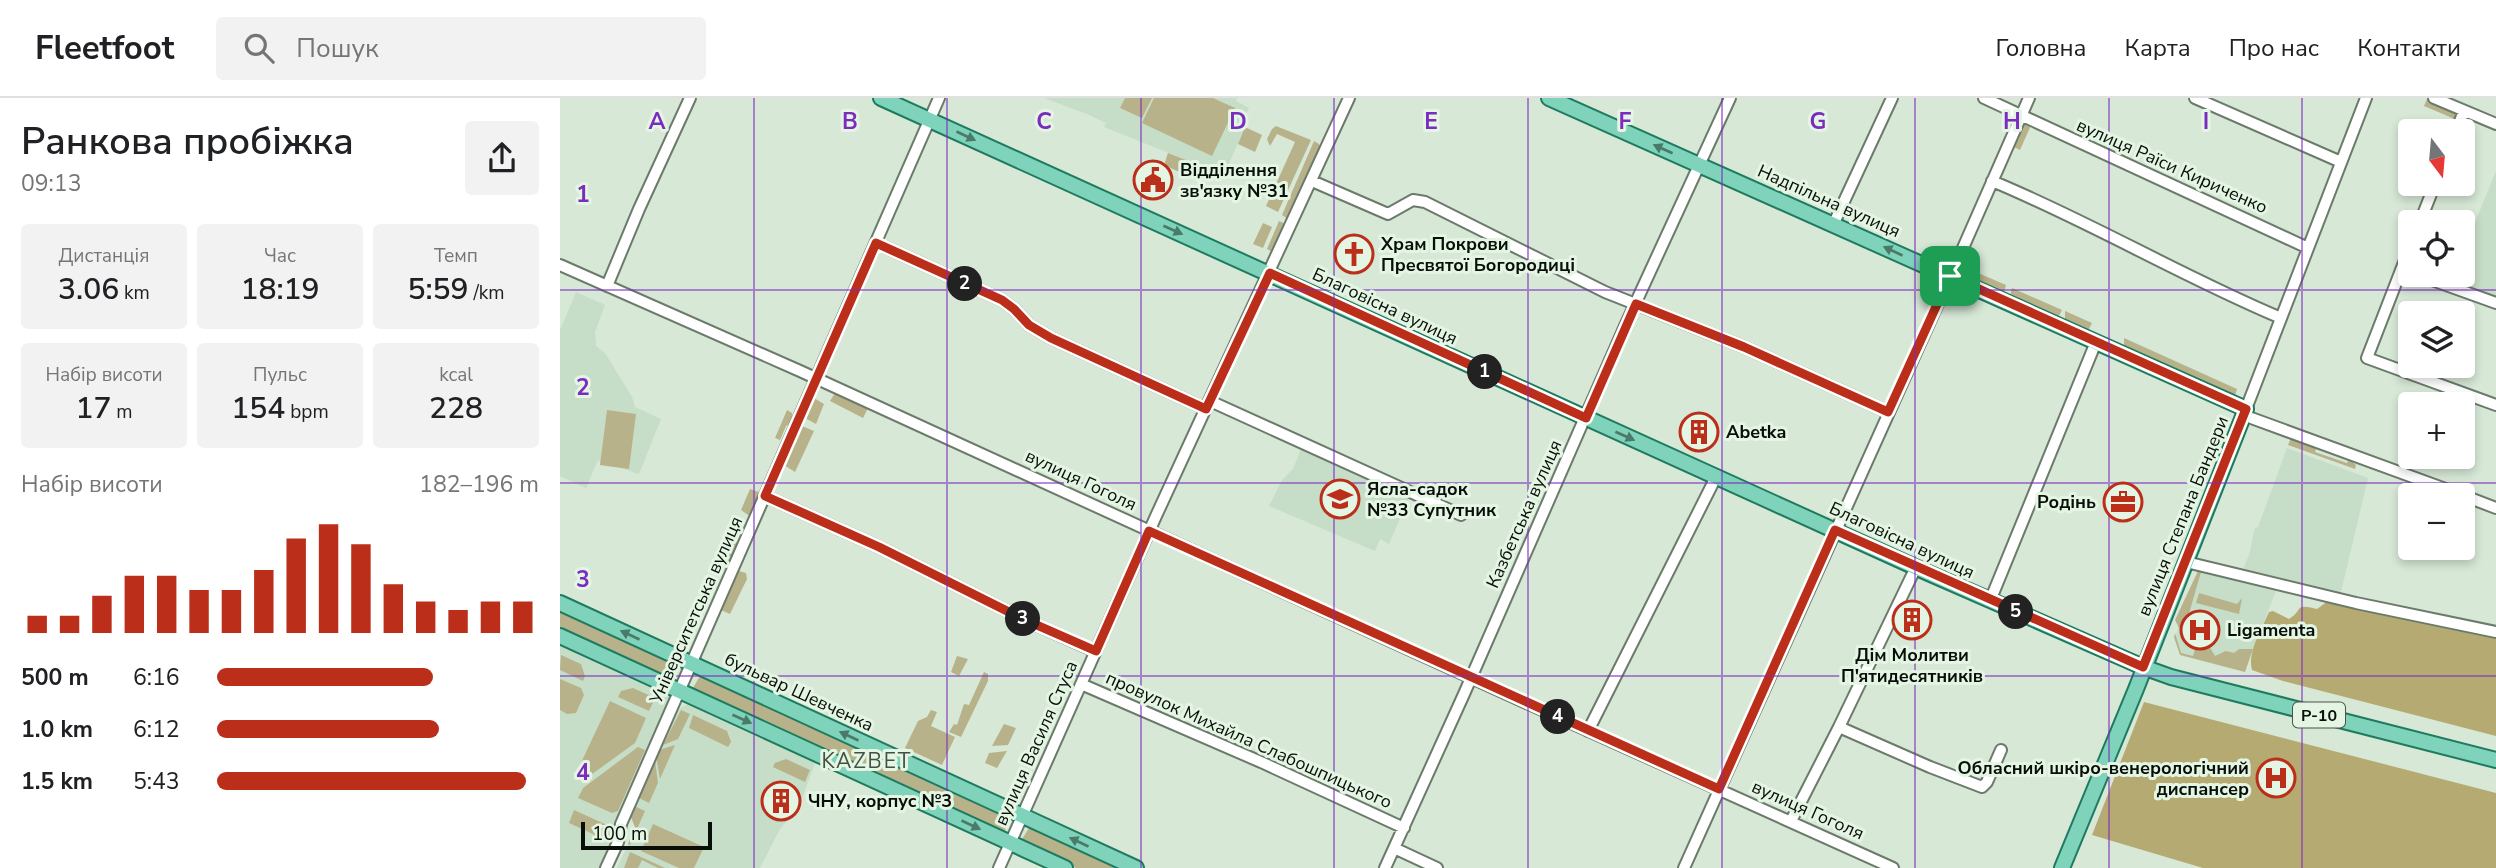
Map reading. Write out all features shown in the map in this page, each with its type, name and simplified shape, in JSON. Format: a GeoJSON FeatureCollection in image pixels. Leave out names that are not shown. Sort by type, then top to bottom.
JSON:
{"type":"FeatureCollection","features":[{"type":"Feature","properties":{"kind":"main road","name":"Благовісна вулиця"},"geometry":{"type":"LineString","coordinates":[[881,98],[1990,601],[2143,667]]}},
{"type":"Feature","properties":{"kind":"main road","name":"Надпільна вулиця"},"geometry":{"type":"LineString","coordinates":[[1549,98],[2096,341],[2245,412]]}},
{"type":"Feature","properties":{"kind":"main road","name":"вулиця Степана Бандери"},"geometry":{"type":"LineString","coordinates":[[2062,868],[2245,412]]}},
{"type":"Feature","properties":{"kind":"main road","name":"бульвар Шевченка"},"geometry":{"type":"LineString","coordinates":[[560,603],[1136,868]]}},
{"type":"Feature","properties":{"kind":"main road"},"geometry":{"type":"LineString","coordinates":[[560,636],[1065,868]]}},
{"type":"Feature","properties":{"kind":"main road","name":"Р-10"},"geometry":{"type":"LineString","coordinates":[[2143,667],[2496,760]]}},
{"type":"Feature","properties":{"kind":"street"},"geometry":{"type":"LineString","coordinates":[[607,286],[690,98]]}},
{"type":"Feature","properties":{"kind":"street","name":"Університетська вулиця"},"geometry":{"type":"LineString","coordinates":[[606,868],[618,842],[621,824],[939,98]]}},
{"type":"Feature","properties":{"kind":"street","name":"вулиця Василя Стуса"},"geometry":{"type":"LineString","coordinates":[[999,868],[1149,531],[1349,98]]}},
{"type":"Feature","properties":{"kind":"street","name":"Казбетська вулиця"},"geometry":{"type":"LineString","coordinates":[[1385,868],[1730,98]]}},
{"type":"Feature","properties":{"kind":"street"},"geometry":{"type":"LineString","coordinates":[[1834,223],[1892,98]]}},
{"type":"Feature","properties":{"kind":"street","name":"вулиця Раїси Кириченко"},"geometry":{"type":"LineString","coordinates":[[1984,98],[2308,248]]}},
{"type":"Feature","properties":{"kind":"street"},"geometry":{"type":"LineString","coordinates":[[1684,868],[2029,98]]}},
{"type":"Feature","properties":{"kind":"street"},"geometry":{"type":"LineString","coordinates":[[2194,98],[2341,162]]}},
{"type":"Feature","properties":{"kind":"street","name":"вулиця Степана Бандери"},"geometry":{"type":"LineString","coordinates":[[2245,412],[2366,98]]}},
{"type":"Feature","properties":{"kind":"street"},"geometry":{"type":"LineString","coordinates":[[2434,98],[2496,124]]}},
{"type":"Feature","properties":{"kind":"street"},"geometry":{"type":"LineString","coordinates":[[2461,119],[2464,111]]}},
{"type":"Feature","properties":{"kind":"street"},"geometry":{"type":"LineString","coordinates":[[1312,181],[1388,214],[1411,201],[1419,200],[1491,233],[1605,292],[1744,347],[1888,412]]}},
{"type":"Feature","properties":{"kind":"street"},"geometry":{"type":"LineString","coordinates":[[1992,181],[2050,205],[2084,225],[2281,318]]}},
{"type":"Feature","properties":{"kind":"street"},"geometry":{"type":"LineString","coordinates":[[876,243],[1002,300],[1029,325],[1051,338],[1461,515]]}},
{"type":"Feature","properties":{"kind":"street","name":"вулиця Гоголя"},"geometry":{"type":"LineString","coordinates":[[560,264],[1893,868]]}},
{"type":"Feature","properties":{"kind":"street"},"geometry":{"type":"LineString","coordinates":[[2398,287],[2367,358],[2496,405]]}},
{"type":"Feature","properties":{"kind":"street"},"geometry":{"type":"LineString","coordinates":[[2451,287],[2496,303]]}},
{"type":"Feature","properties":{"kind":"street"},"geometry":{"type":"LineString","coordinates":[[1990,601],[2096,341]]}},
{"type":"Feature","properties":{"kind":"street","name":"Надпільна вулиця"},"geometry":{"type":"LineString","coordinates":[[2245,412],[2431,483]]}},
{"type":"Feature","properties":{"kind":"street"},"geometry":{"type":"LineString","coordinates":[[1588,731],[1716,477]]}},
{"type":"Feature","properties":{"kind":"street","name":"провулок Михайла Слабошпицького"},"geometry":{"type":"LineString","coordinates":[[765,496],[879,547],[1023,619],[1096,651]]}},
{"type":"Feature","properties":{"kind":"street","name":"Надпільна вулиця"},"geometry":{"type":"LineString","coordinates":[[2475,500],[2496,508]]}},
{"type":"Feature","properties":{"kind":"street"},"geometry":{"type":"LineString","coordinates":[[2186,562],[2356,603],[2496,632]]}},
{"type":"Feature","properties":{"kind":"street"},"geometry":{"type":"LineString","coordinates":[[1791,821],[1916,567]]}},
{"type":"Feature","properties":{"kind":"street","name":"провулок Михайла Слабошпицького"},"geometry":{"type":"LineString","coordinates":[[1081,684],[1404,828]]}},
{"type":"Feature","properties":{"kind":"street"},"geometry":{"type":"LineString","coordinates":[[1839,727],[1982,787],[1987,782],[2001,750]]}},
{"type":"Feature","properties":{"kind":"street"},"geometry":{"type":"LineString","coordinates":[[1394,848],[1437,868]]}},
{"type":"Feature","properties":{"kind":"shaded area"},"geometry":{"type":"Polygon","coordinates":[[[1044,98],[1237,98],[1236,101],[1249,108],[1241,125],[1245,127],[1224,175],[1104,127],[1106,123],[1044,98]]]}},
{"type":"Feature","properties":{"kind":"shaded area"},"geometry":{"type":"Polygon","coordinates":[[[1125,98],[1152,98],[1142,118],[1120,108],[1125,98]]]}},
{"type":"Feature","properties":{"kind":"shaded area"},"geometry":{"type":"Polygon","coordinates":[[[1154,98],[1213,98],[1235,108],[1212,156],[1142,123],[1154,98]]]}},
{"type":"Feature","properties":{"kind":"shaded area"},"geometry":{"type":"Polygon","coordinates":[[[2427,99],[2455,112],[2457,119],[2455,119],[2424,106],[2427,99]]]}},
{"type":"Feature","properties":{"kind":"shaded area"},"geometry":{"type":"Polygon","coordinates":[[[2032,123],[2020,150],[2012,146],[2022,125],[2032,123]]]}},
{"type":"Feature","properties":{"kind":"shaded area"},"geometry":{"type":"Polygon","coordinates":[[[1276,126],[1311,140],[1278,212],[1266,206],[1295,142],[1277,134],[1270,146],[1267,139],[1276,126]]]}},
{"type":"Feature","properties":{"kind":"shaded area"},"geometry":{"type":"Polygon","coordinates":[[[1245,127],[1262,135],[1255,152],[1238,144],[1245,127]]]}},
{"type":"Feature","properties":{"kind":"shaded area"},"geometry":{"type":"Polygon","coordinates":[[[1314,141],[1319,144],[1321,150],[1288,219],[1282,215],[1314,141]]]}},
{"type":"Feature","properties":{"kind":"shaded area"},"geometry":{"type":"Polygon","coordinates":[[[1168,153],[1204,167],[1199,178],[1166,166],[1168,153]]]}},
{"type":"Feature","properties":{"kind":"shaded area"},"geometry":{"type":"Polygon","coordinates":[[[2496,171],[2496,296],[2473,287],[2475,287],[2475,222],[2496,171]]]}},
{"type":"Feature","properties":{"kind":"shaded area"},"geometry":{"type":"Polygon","coordinates":[[[1279,221],[1288,225],[1274,253],[1267,249],[1279,221]]]}},
{"type":"Feature","properties":{"kind":"shaded area"},"geometry":{"type":"Polygon","coordinates":[[[1263,223],[1272,227],[1263,248],[1253,244],[1263,223]]]}},
{"type":"Feature","properties":{"kind":"shaded area"},"geometry":{"type":"Polygon","coordinates":[[[1969,269],[2006,285],[2004,292],[1966,276],[1969,269]]]}},
{"type":"Feature","properties":{"kind":"shaded area"},"geometry":{"type":"Polygon","coordinates":[[[2012,288],[2062,310],[2058,318],[2010,296],[2012,288]]]}},
{"type":"Feature","properties":{"kind":"shaded area"},"geometry":{"type":"Polygon","coordinates":[[[576,292],[605,305],[595,332],[596,346],[605,353],[632,397],[635,407],[661,419],[639,474],[600,465],[598,460],[586,488],[560,476],[560,330],[576,292]]]}},
{"type":"Feature","properties":{"kind":"shaded area"},"geometry":{"type":"Polygon","coordinates":[[[2065,311],[2092,323],[2088,331],[2065,320],[2065,311]]]}},
{"type":"Feature","properties":{"kind":"shaded area"},"geometry":{"type":"Polygon","coordinates":[[[2124,338],[2237,389],[2235,396],[2124,347],[2124,338]]]}},
{"type":"Feature","properties":{"kind":"shaded area"},"geometry":{"type":"Polygon","coordinates":[[[835,393],[868,408],[863,418],[830,401],[835,393]]]}},
{"type":"Feature","properties":{"kind":"shaded area"},"geometry":{"type":"Polygon","coordinates":[[[814,398],[824,404],[816,424],[805,418],[814,398]]]}},
{"type":"Feature","properties":{"kind":"shaded area"},"geometry":{"type":"Polygon","coordinates":[[[607,410],[636,414],[629,469],[600,465],[607,410]]]}},
{"type":"Feature","properties":{"kind":"shaded area"},"geometry":{"type":"Polygon","coordinates":[[[787,410],[792,413],[793,422],[786,426],[780,440],[775,438],[787,410]]]}},
{"type":"Feature","properties":{"kind":"shaded area"},"geometry":{"type":"Polygon","coordinates":[[[802,426],[814,431],[795,472],[784,465],[802,426]]]}},
{"type":"Feature","properties":{"kind":"shaded area"},"geometry":{"type":"Polygon","coordinates":[[[2291,438],[2317,447],[2315,452],[2347,463],[2349,459],[2356,465],[2355,469],[2288,445],[2291,438]]]}},
{"type":"Feature","properties":{"kind":"shaded area"},"geometry":{"type":"Polygon","coordinates":[[[2287,448],[2368,478],[2341,592],[2243,569],[2255,528],[2258,527],[2287,448]]]}},
{"type":"Feature","properties":{"kind":"shaded area","name":"Ясла-садок №33 Супутник"},"geometry":{"type":"Polygon","coordinates":[[[1301,449],[1409,498],[1389,544],[1380,539],[1375,551],[1269,506],[1282,480],[1293,469],[1301,449]]]}},
{"type":"Feature","properties":{"kind":"shaded area"},"geometry":{"type":"Polygon","coordinates":[[[750,489],[762,493],[751,517],[741,510],[750,489]]]}},
{"type":"Feature","properties":{"kind":"shaded area"},"geometry":{"type":"Polygon","coordinates":[[[728,540],[740,543],[729,568],[718,563],[728,540]]]}},
{"type":"Feature","properties":{"kind":"shaded area"},"geometry":{"type":"Polygon","coordinates":[[[2198,570],[2277,588],[2245,670],[2181,654],[2175,638],[2198,570]]]}},
{"type":"Feature","properties":{"kind":"shaded area"},"geometry":{"type":"Polygon","coordinates":[[[739,571],[746,573],[747,579],[730,614],[721,610],[739,571]]]}},
{"type":"Feature","properties":{"kind":"shaded area"},"geometry":{"type":"Polygon","coordinates":[[[2198,571],[2201,572],[2186,624],[2179,628],[2175,620],[2198,571]]]}},
{"type":"Feature","properties":{"kind":"shaded area"},"geometry":{"type":"Polygon","coordinates":[[[2199,593],[2237,604],[2242,598],[2239,614],[2196,603],[2199,593]]]}},
{"type":"Feature","properties":{"kind":"shaded area"},"geometry":{"type":"Polygon","coordinates":[[[2328,601],[2496,635],[2496,736],[2283,681],[2252,670],[2253,648],[2269,612],[2273,611],[2289,619],[2302,607],[2317,609],[2328,601]]]}},
{"type":"Feature","properties":{"kind":"shaded area"},"geometry":{"type":"Polygon","coordinates":[[[560,607],[678,663],[674,678],[671,680],[560,630],[560,607]]]}},
{"type":"Feature","properties":{"kind":"shaded area"},"geometry":{"type":"Polygon","coordinates":[[[2175,633],[2181,653],[2193,656],[2197,643],[2209,646],[2215,656],[2226,651],[2234,653],[2239,649],[2253,649],[2245,672],[2180,655],[2175,633]]]}},
{"type":"Feature","properties":{"kind":"shaded area"},"geometry":{"type":"Polygon","coordinates":[[[560,646],[653,689],[659,686],[671,696],[600,868],[560,868],[560,646]]]}},
{"type":"Feature","properties":{"kind":"shaded area"},"geometry":{"type":"Polygon","coordinates":[[[561,655],[581,664],[585,676],[583,681],[560,670],[561,655]]]}},
{"type":"Feature","properties":{"kind":"shaded area"},"geometry":{"type":"Polygon","coordinates":[[[957,656],[968,659],[959,676],[951,672],[957,656]]]}},
{"type":"Feature","properties":{"kind":"shaded area"},"geometry":{"type":"Polygon","coordinates":[[[984,672],[988,674],[988,681],[961,737],[949,732],[954,724],[957,725],[964,704],[969,705],[984,672]]]}},
{"type":"Feature","properties":{"kind":"shaded area"},"geometry":{"type":"Polygon","coordinates":[[[701,674],[1012,817],[1003,834],[694,691],[701,674]]]}},
{"type":"Feature","properties":{"kind":"shaded area"},"geometry":{"type":"Polygon","coordinates":[[[560,679],[581,688],[584,695],[576,713],[567,714],[560,710],[560,679]]]}},
{"type":"Feature","properties":{"kind":"shaded area"},"geometry":{"type":"Polygon","coordinates":[[[633,688],[655,698],[649,711],[618,697],[621,691],[633,688]]]}},
{"type":"Feature","properties":{"kind":"shaded area"},"geometry":{"type":"Polygon","coordinates":[[[610,701],[646,718],[635,743],[588,777],[579,767],[610,701]]]}},
{"type":"Feature","properties":{"kind":"shaded area","name":"Обласний шкіро-венерологічний диспансер"},"geometry":{"type":"Polygon","coordinates":[[[2144,702],[2496,793],[2496,868],[2203,868],[2092,835],[2144,702]]]}},
{"type":"Feature","properties":{"kind":"shaded area"},"geometry":{"type":"Polygon","coordinates":[[[689,703],[815,758],[803,796],[796,811],[780,829],[760,868],[617,868],[636,827],[630,815],[674,715],[689,703]]]}},
{"type":"Feature","properties":{"kind":"shaded area"},"geometry":{"type":"Polygon","coordinates":[[[681,710],[690,714],[678,739],[663,745],[681,710]]]}},
{"type":"Feature","properties":{"kind":"shaded area"},"geometry":{"type":"Polygon","coordinates":[[[931,710],[937,712],[931,726],[955,737],[942,765],[905,748],[918,721],[927,717],[931,710]]]}},
{"type":"Feature","properties":{"kind":"shaded area"},"geometry":{"type":"Polygon","coordinates":[[[693,715],[727,731],[731,742],[728,747],[689,728],[693,715]]]}},
{"type":"Feature","properties":{"kind":"shaded area"},"geometry":{"type":"Polygon","coordinates":[[[1004,724],[1016,728],[1008,745],[992,746],[1004,724]]]}},
{"type":"Feature","properties":{"kind":"shaded area"},"geometry":{"type":"Polygon","coordinates":[[[675,745],[660,779],[656,756],[659,750],[675,745]]]}},
{"type":"Feature","properties":{"kind":"shaded area"},"geometry":{"type":"Polygon","coordinates":[[[638,747],[645,750],[618,811],[612,813],[578,798],[583,788],[638,747]]]}},
{"type":"Feature","properties":{"kind":"shaded area"},"geometry":{"type":"Polygon","coordinates":[[[1007,751],[997,768],[985,763],[989,753],[1007,751]]]}},
{"type":"Feature","properties":{"kind":"shaded area"},"geometry":{"type":"Polygon","coordinates":[[[786,759],[810,770],[805,782],[773,767],[775,763],[786,759]]]}},
{"type":"Feature","properties":{"kind":"shaded area"},"geometry":{"type":"Polygon","coordinates":[[[655,760],[658,783],[649,803],[637,797],[655,760]]]}},
{"type":"Feature","properties":{"kind":"shaded area"},"geometry":{"type":"Polygon","coordinates":[[[634,806],[645,811],[630,845],[628,844],[635,827],[630,815],[634,806]]]}},
{"type":"Feature","properties":{"kind":"shaded area"},"geometry":{"type":"Polygon","coordinates":[[[574,810],[607,825],[610,835],[608,841],[569,823],[574,810]]]}},
{"type":"Feature","properties":{"kind":"shaded area"},"geometry":{"type":"Polygon","coordinates":[[[653,824],[704,847],[694,868],[679,868],[641,851],[653,824]]]}},
{"type":"Feature","properties":{"kind":"shaded area"},"geometry":{"type":"Polygon","coordinates":[[[1031,825],[1125,868],[1076,868],[1024,844],[1022,839],[1031,825]]]}},
{"type":"Feature","properties":{"kind":"shaded area"},"geometry":{"type":"Polygon","coordinates":[[[630,852],[665,868],[658,868],[642,860],[638,868],[624,868],[630,852]]]}},
{"type":"Feature","properties":{"kind":"place","name":"Відділення зв'язку №31"},"geometry":{"type":"Point","coordinates":[1153,180]}},
{"type":"Feature","properties":{"kind":"place","name":"Храм Покрови Пресвятої Богородиці"},"geometry":{"type":"Point","coordinates":[1354,254]}},
{"type":"Feature","properties":{"kind":"place","name":"Abetka"},"geometry":{"type":"Point","coordinates":[1699,432]}},
{"type":"Feature","properties":{"kind":"place","name":"Ясла-садок №33 Супутник"},"geometry":{"type":"Point","coordinates":[1340,499]}},
{"type":"Feature","properties":{"kind":"place","name":"Родінь"},"geometry":{"type":"Point","coordinates":[2123,502]}},
{"type":"Feature","properties":{"kind":"place","name":"Дім Молитви П'ятидесятників"},"geometry":{"type":"Point","coordinates":[1912,620]}},
{"type":"Feature","properties":{"kind":"place","name":"Ligamenta"},"geometry":{"type":"Point","coordinates":[2200,630]}},
{"type":"Feature","properties":{"kind":"place","name":"Обласний шкіро-венерологічний диспансер"},"geometry":{"type":"Point","coordinates":[2276,778]}},
{"type":"Feature","properties":{"kind":"place","name":"ЧНУ, корпус №3"},"geometry":{"type":"Point","coordinates":[781,801]}},
{"type":"Feature","properties":{"kind":"district","name":"KAZBET"},"geometry":{"type":"Point","coordinates":[867,761]}},
{"type":"Feature","properties":{"kind":"route"},"geometry":{"type":"LineString","coordinates":[[876,243],[1002,300],[1035,330],[1206,409],[1270,273],[1586,418],[1636,304],[1744,347],[1888,412],[1950,276],[2246,409],[2143,667],[1835,530],[1719,789],[1149,531],[1096,651],[1023,619],[879,547],[765,496],[876,243]]}}]}
